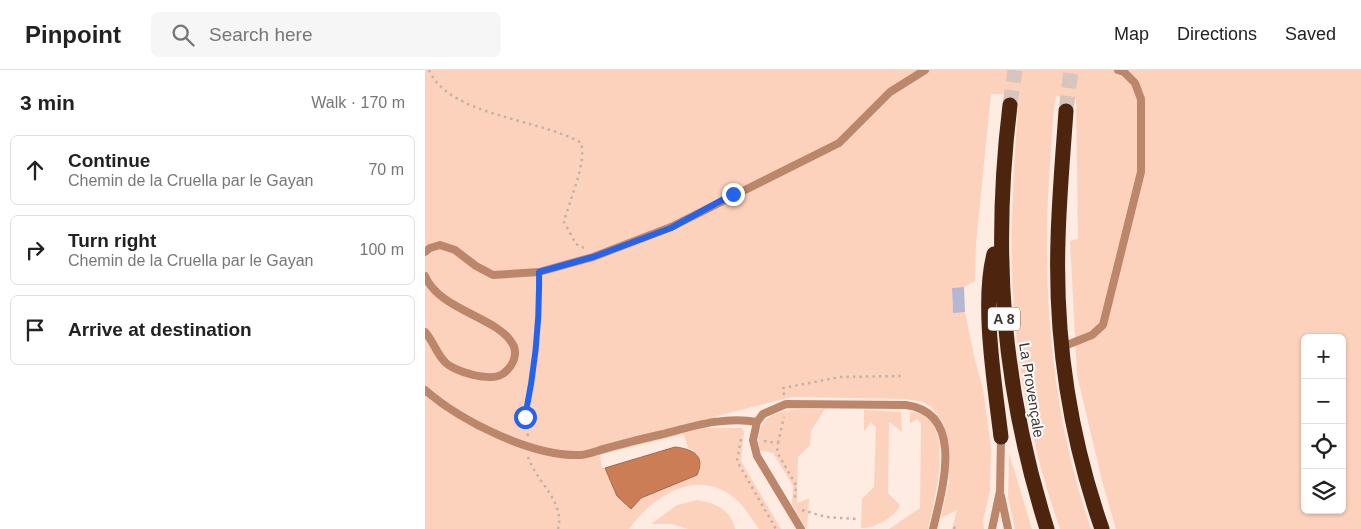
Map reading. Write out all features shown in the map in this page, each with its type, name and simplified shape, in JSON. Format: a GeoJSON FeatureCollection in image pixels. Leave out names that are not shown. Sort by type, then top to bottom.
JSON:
{"type":"FeatureCollection","features":[{"type":"Feature","properties":{"kind":"highway","name":"La Provençale"},"geometry":{"type":"LineString","coordinates":[[1010,105],[1004,153],[1001,289],[1011,377],[1030,475],[1047,529]]}},
{"type":"Feature","properties":{"kind":"highway"},"geometry":{"type":"LineString","coordinates":[[1066,111],[1057,241],[1062,347],[1073,428],[1102,529]]}},
{"type":"Feature","properties":{"kind":"highway"},"geometry":{"type":"LineString","coordinates":[[1001,226],[989,285],[1001,437]]}},
{"type":"Feature","properties":{"kind":"lane"},"geometry":{"type":"LineString","coordinates":[[425,252],[429,248],[441,245],[455,250],[476,266],[493,275],[539,272],[593,257],[671,228],[839,142],[890,92],[925,70]]}},
{"type":"Feature","properties":{"kind":"lane"},"geometry":{"type":"LineString","coordinates":[[1062,347],[1092,335],[1103,324],[1141,172],[1141,99],[1135,83],[1121,71]]}},
{"type":"Feature","properties":{"kind":"lane"},"geometry":{"type":"LineString","coordinates":[[425,276],[442,297],[502,332],[513,343],[515,355],[512,366],[502,375],[481,377],[455,369],[444,361],[435,343],[425,332]]}},
{"type":"Feature","properties":{"kind":"lane"},"geometry":{"type":"LineString","coordinates":[[425,390],[481,426],[529,446],[582,455],[704,423],[739,418],[757,422]]}},
{"type":"Feature","properties":{"kind":"lane"},"geometry":{"type":"LineString","coordinates":[[801,529],[757,456],[753,440],[757,422],[763,414],[786,404],[906,405],[920,407],[933,416],[939,426],[944,444],[945,479],[933,529]]}},
{"type":"Feature","properties":{"kind":"lane"},"geometry":{"type":"LineString","coordinates":[[992,529],[1000,491],[1001,437]]}},
{"type":"Feature","properties":{"kind":"lane"},"geometry":{"type":"LineString","coordinates":[[1000,491],[1008,529]]}},
{"type":"Feature","properties":{"kind":"path"},"geometry":{"type":"LineString","coordinates":[[429,70],[433,80],[441,88],[465,103],[537,128],[568,135],[581,143],[583,150],[580,167],[564,222],[576,244],[590,250],[593,257]]}},
{"type":"Feature","properties":{"kind":"path"},"geometry":{"type":"LineString","coordinates":[[539,272],[538,328],[532,386],[525,417],[529,446],[528,456],[533,469],[559,508],[561,518],[558,529]]}},
{"type":"Feature","properties":{"kind":"path"},"geometry":{"type":"LineString","coordinates":[[778,442],[786,404],[783,388],[840,377],[901,376]]}},
{"type":"Feature","properties":{"kind":"path"},"geometry":{"type":"LineString","coordinates":[[954,529],[955,523]]}},
{"type":"Feature","properties":{"kind":"shaded area"},"geometry":{"type":"Polygon","coordinates":[[[425,70],[1361,70],[1361,529],[1116,529],[1102,481],[1077,375],[1070,241],[1078,239],[1076,99],[1056,96],[1048,210],[1048,303],[1058,395],[1066,440],[1077,485],[1091,529],[1060,529],[1049,497],[1032,431],[1025,397],[1016,330],[1013,296],[1012,220],[1019,95],[991,94],[976,243],[975,281],[964,287],[952,288],[953,312],[965,312],[983,389],[991,447],[990,490],[983,521],[984,529],[952,529],[957,510],[941,518],[949,482],[948,446],[942,421],[932,408],[923,402],[905,399],[792,397],[717,416],[706,428],[742,428],[744,432],[741,461],[781,529],[759,529],[736,499],[718,488],[703,485],[675,490],[649,507],[629,529],[425,529],[425,70]],[[684,434],[600,455],[602,468],[605,468],[617,496],[641,498],[697,475],[699,471],[693,450],[688,448],[684,434]]]}},
{"type":"Feature","properties":{"kind":"shaded area"},"geometry":{"type":"Polygon","coordinates":[[[800,409],[825,409],[811,431],[810,445],[798,457],[797,502],[809,498],[807,529],[792,505],[793,486],[773,453],[759,450],[760,430],[767,418],[781,412],[800,409]]]}},
{"type":"Feature","properties":{"kind":"shaded area"},"geometry":{"type":"Polygon","coordinates":[[[864,410],[901,412],[902,432],[889,422],[888,493],[900,505],[889,518],[872,527],[861,528],[862,499],[874,487],[876,427],[871,423],[864,431],[864,410]]]}},
{"type":"Feature","properties":{"kind":"shaded area"},"geometry":{"type":"Polygon","coordinates":[[[910,412],[925,417],[934,427],[939,443],[940,461],[935,499],[928,529],[889,529],[920,508],[921,424],[917,419],[910,424],[910,412]]]}},
{"type":"Feature","properties":{"kind":"shaded area"},"geometry":{"type":"Polygon","coordinates":[[[675,447],[692,452],[699,458],[700,463],[697,475],[641,498],[631,509],[617,496],[605,468],[675,447]]]}},
{"type":"Feature","properties":{"kind":"shaded area"},"geometry":{"type":"Polygon","coordinates":[[[1009,453],[1032,529],[1015,529],[1008,497],[1009,453]]]}},
{"type":"Feature","properties":{"kind":"shaded area"},"geometry":{"type":"Polygon","coordinates":[[[697,500],[722,508],[730,517],[735,529],[688,529],[672,524],[651,524],[677,505],[697,500]]]}},
{"type":"Feature","properties":{"kind":"building"},"geometry":{"type":"Polygon","coordinates":[[[964,287],[965,312],[953,313],[952,288],[964,287]]]}},
{"type":"Feature","properties":{"kind":"tunnel"},"geometry":{"type":"LineString","coordinates":[[1010,105],[1015,70]]}},
{"type":"Feature","properties":{"kind":"tunnel"},"geometry":{"type":"LineString","coordinates":[[1066,111],[1071,70]]}},
{"type":"Feature","properties":{"kind":"route"},"geometry":{"type":"LineString","coordinates":[[525,417],[532,386],[538,328],[539,272],[593,257],[671,228],[733,194]]}}]}
